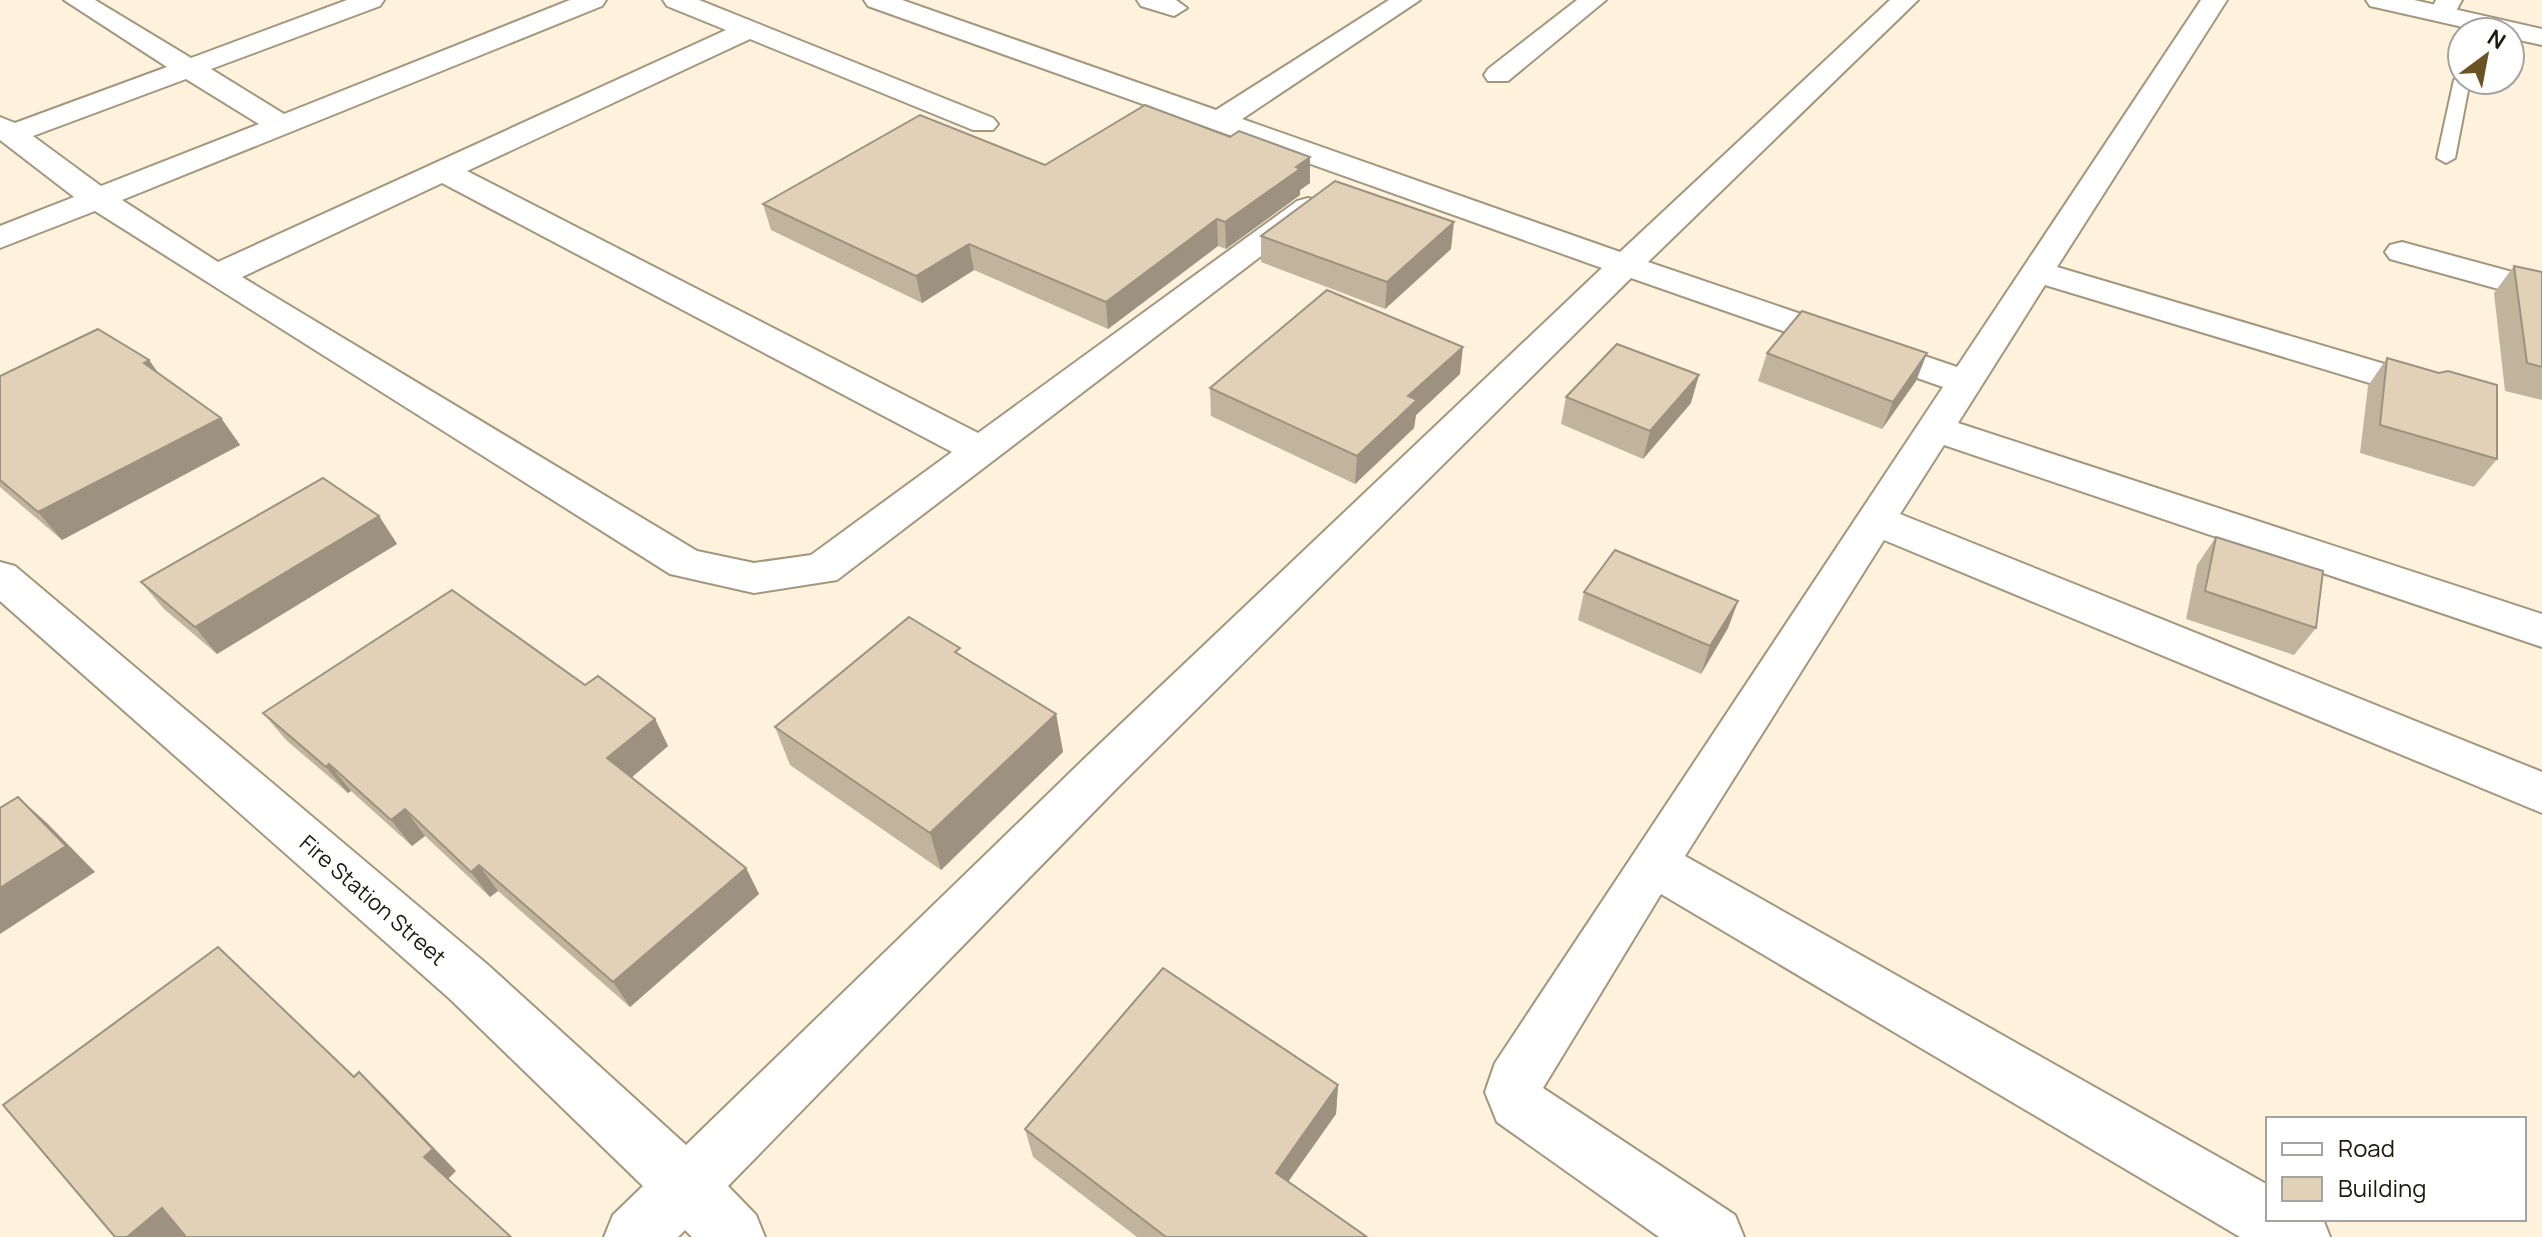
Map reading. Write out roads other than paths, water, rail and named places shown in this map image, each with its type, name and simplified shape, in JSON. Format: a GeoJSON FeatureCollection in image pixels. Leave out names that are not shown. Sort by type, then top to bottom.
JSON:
{"type":"FeatureCollection","features":[{"type":"Feature","properties":{"kind":"street"},"geometry":{"type":"LineString","coordinates":[[77,0],[282,125]]}},
{"type":"Feature","properties":{"kind":"street"},"geometry":{"type":"LineString","coordinates":[[6,130],[192,68],[371,0]]}},
{"type":"Feature","properties":{"kind":"street"},"geometry":{"type":"LineString","coordinates":[[0,238],[593,0]]}},
{"type":"Feature","properties":{"kind":"street"},"geometry":{"type":"LineString","coordinates":[[676,0],[983,124]]}},
{"type":"Feature","properties":{"kind":"street"},"geometry":{"type":"LineString","coordinates":[[877,0],[1965,382]]}},
{"type":"Feature","properties":{"kind":"street"},"geometry":{"type":"LineString","coordinates":[[1219,121],[1407,0]]}},
{"type":"Feature","properties":{"kind":"street"},"geometry":{"type":"LineString","coordinates":[[1498,75],[1593,0]]}},
{"type":"Feature","properties":{"kind":"street"},"geometry":{"type":"LineString","coordinates":[[635,1237],[1102,772],[1625,265],[1905,0]]}},
{"type":"Feature","properties":{"kind":"street"},"geometry":{"type":"LineString","coordinates":[[1713,1237],[1527,1112],[1517,1103],[1513,1093],[1515,1082],[1653,863],[2214,0]]}},
{"type":"Feature","properties":{"kind":"street"},"geometry":{"type":"LineString","coordinates":[[2379,0],[2445,7]]}},
{"type":"Feature","properties":{"kind":"street"},"geometry":{"type":"LineString","coordinates":[[216,276],[748,30]]}},
{"type":"Feature","properties":{"kind":"street"},"geometry":{"type":"LineString","coordinates":[[6,130],[96,198],[216,276],[685,563],[754,578],[822,569],[1358,171]]}},
{"type":"Feature","properties":{"kind":"street"},"geometry":{"type":"LineString","coordinates":[[443,171],[979,450]]}},
{"type":"Feature","properties":{"kind":"street"},"geometry":{"type":"LineString","coordinates":[[2402,252],[2542,291]]}},
{"type":"Feature","properties":{"kind":"street"},"geometry":{"type":"LineString","coordinates":[[2038,272],[2419,386]]}},
{"type":"Feature","properties":{"kind":"street"},"geometry":{"type":"LineString","coordinates":[[1935,429],[2542,631]]}},
{"type":"Feature","properties":{"kind":"street"},"geometry":{"type":"LineString","coordinates":[[1876,520],[2542,793]]}},
{"type":"Feature","properties":{"kind":"street","name":"Fire Station Street"},"geometry":{"type":"LineString","coordinates":[[0,577],[469,982],[685,1185],[734,1237]]}},
{"type":"Feature","properties":{"kind":"street"},"geometry":{"type":"LineString","coordinates":[[1653,863],[2266,1218]]}},
{"type":"Feature","properties":{"kind":"street"},"geometry":{"type":"LineString","coordinates":[[2271,1221],[2299,1237]]}},
{"type":"Feature","properties":{"kind":"lane"},"geometry":{"type":"LineString","coordinates":[[2446,158],[2459,96]]}}]}
